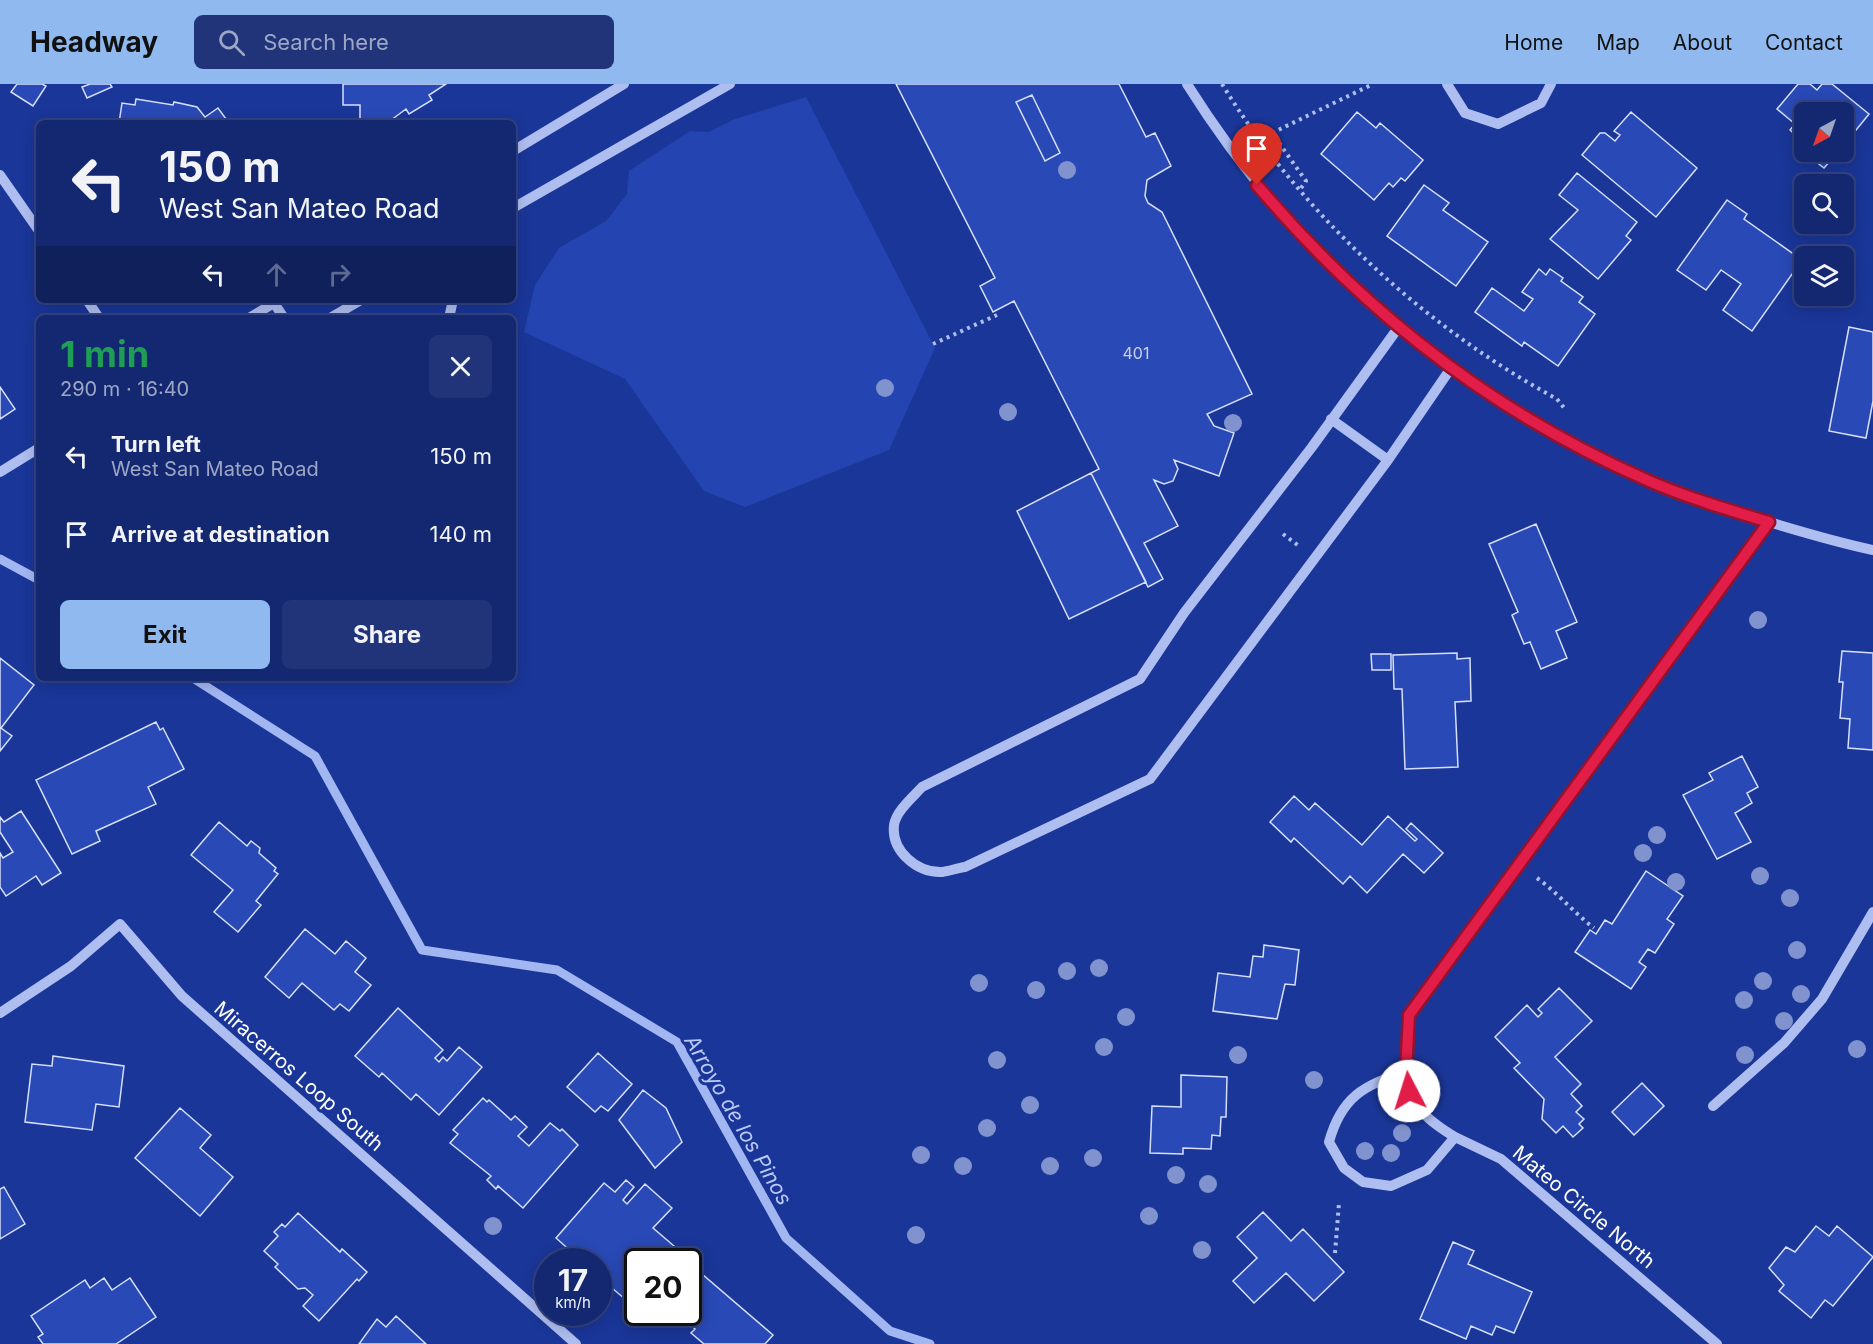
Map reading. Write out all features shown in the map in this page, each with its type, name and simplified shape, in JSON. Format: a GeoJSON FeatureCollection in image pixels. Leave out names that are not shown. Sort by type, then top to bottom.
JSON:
{"type":"FeatureCollection","features":[{"type":"Feature","properties":{"kind":"street"},"geometry":{"type":"LineString","coordinates":[[516,149],[624,84]]}},
{"type":"Feature","properties":{"kind":"street"},"geometry":{"type":"LineString","coordinates":[[516,206],[730,84]]}},
{"type":"Feature","properties":{"kind":"street"},"geometry":{"type":"LineString","coordinates":[[1187,84],[1229,148],[1298,233],[1398,328],[1451,368],[1555,434],[1599,458],[1687,495],[1842,544],[1873,550]]}},
{"type":"Feature","properties":{"kind":"street"},"geometry":{"type":"LineString","coordinates":[[1447,84],[1465,113],[1498,124],[1540,103],[1551,84]]}},
{"type":"Feature","properties":{"kind":"street"},"geometry":{"type":"LineString","coordinates":[[0,174],[36,227]]}},
{"type":"Feature","properties":{"kind":"street"},"geometry":{"type":"LineString","coordinates":[[254,315],[274,303]]}},
{"type":"Feature","properties":{"kind":"street"},"geometry":{"type":"LineString","coordinates":[[335,315],[356,303]]}},
{"type":"Feature","properties":{"kind":"street"},"geometry":{"type":"LineString","coordinates":[[1398,328],[1273,500],[1184,613],[1140,679],[922,787],[904,806],[894,824],[899,849],[907,860],[940,872],[965,867],[1150,779],[1388,460],[1451,368]]}},
{"type":"Feature","properties":{"kind":"street"},"geometry":{"type":"LineString","coordinates":[[1331,419],[1388,460]]}},
{"type":"Feature","properties":{"kind":"street"},"geometry":{"type":"LineString","coordinates":[[0,472],[36,450]]}},
{"type":"Feature","properties":{"kind":"street"},"geometry":{"type":"LineString","coordinates":[[1455,1137],[1427,1170],[1391,1186],[1363,1182],[1344,1168],[1329,1142],[1335,1119],[1352,1097],[1377,1080],[1406,1072],[1409,1015],[1769,522]]}},
{"type":"Feature","properties":{"kind":"street"},"geometry":{"type":"LineString","coordinates":[[1713,1106],[1784,1043],[1822,999],[1873,912]]}},
{"type":"Feature","properties":{"kind":"street","name":"Miracerros Loop South"},"geometry":{"type":"LineString","coordinates":[[0,1013],[71,966],[120,924],[183,996],[576,1344]]}},
{"type":"Feature","properties":{"kind":"street","name":"Mateo Circle North"},"geometry":{"type":"LineString","coordinates":[[1406,1072],[1409,1091],[1417,1107],[1432,1124],[1501,1159],[1717,1344]]}},
{"type":"Feature","properties":{"kind":"path"},"geometry":{"type":"LineString","coordinates":[[1222,84],[1254,133],[1300,188],[1374,267],[1434,317],[1480,351],[1557,399],[1565,409]]}},
{"type":"Feature","properties":{"kind":"path"},"geometry":{"type":"LineString","coordinates":[[1300,188],[1306,181],[1272,133],[1373,84]]}},
{"type":"Feature","properties":{"kind":"path"},"geometry":{"type":"LineString","coordinates":[[933,344],[997,315]]}},
{"type":"Feature","properties":{"kind":"path"},"geometry":{"type":"LineString","coordinates":[[1283,534],[1301,547]]}},
{"type":"Feature","properties":{"kind":"path"},"geometry":{"type":"LineString","coordinates":[[1537,878],[1559,894],[1571,910],[1594,928]]}},
{"type":"Feature","properties":{"kind":"path"},"geometry":{"type":"LineString","coordinates":[[1335,1253],[1339,1203]]}},
{"type":"Feature","properties":{"kind":"shaded area"},"geometry":{"type":"Polygon","coordinates":[[[806,97],[935,348],[889,450],[745,507],[704,491],[625,379],[524,332],[535,285],[559,248],[606,221],[627,194],[629,171],[690,131],[709,132],[735,119],[806,97]]]}},
{"type":"Feature","properties":{"kind":"building"},"geometry":{"type":"Polygon","coordinates":[[[17,84],[46,86],[33,106],[11,92],[17,84]]]}},
{"type":"Feature","properties":{"kind":"building"},"geometry":{"type":"Polygon","coordinates":[[[90,84],[110,84],[112,87],[87,98],[82,87],[90,84]]]}},
{"type":"Feature","properties":{"kind":"building"},"geometry":{"type":"Polygon","coordinates":[[[343,84],[446,84],[429,95],[432,100],[409,114],[406,109],[391,120],[360,120],[360,105],[343,105],[343,84]]]}},
{"type":"Feature","properties":{"kind":"building"},"geometry":{"type":"Polygon","coordinates":[[[896,84],[1119,84],[1146,137],[1155,133],[1171,166],[1147,180],[1145,196],[1148,203],[1162,212],[1252,394],[1207,414],[1214,426],[1234,433],[1219,476],[1174,460],[1178,469],[1173,481],[1164,484],[1154,480],[1178,526],[1144,543],[1163,579],[1148,587],[1091,473],[1099,469],[1014,301],[993,312],[980,286],[995,278],[896,84]]]}},
{"type":"Feature","properties":{"kind":"building"},"geometry":{"type":"Polygon","coordinates":[[[1798,84],[1810,84],[1817,90],[1822,84],[1832,84],[1869,114],[1854,133],[1854,102],[1794,102],[1794,123],[1777,109],[1798,84]]]}},
{"type":"Feature","properties":{"kind":"building"},"geometry":{"type":"Polygon","coordinates":[[[1032,95],[1060,153],[1045,161],[1016,102],[1032,95]]]}},
{"type":"Feature","properties":{"kind":"building"},"geometry":{"type":"Polygon","coordinates":[[[136,99],[173,105],[174,102],[197,107],[205,117],[218,108],[227,120],[119,120],[122,103],[135,105],[136,99]]]}},
{"type":"Feature","properties":{"kind":"building"},"geometry":{"type":"Polygon","coordinates":[[[1357,112],[1376,128],[1380,123],[1423,160],[1405,181],[1401,178],[1393,187],[1389,183],[1374,200],[1321,154],[1357,112]]]}},
{"type":"Feature","properties":{"kind":"building"},"geometry":{"type":"Polygon","coordinates":[[[1631,112],[1697,168],[1656,217],[1582,155],[1600,133],[1605,133],[1615,141],[1620,135],[1614,131],[1631,112]]]}},
{"type":"Feature","properties":{"kind":"building"},"geometry":{"type":"Polygon","coordinates":[[[1816,162],[1829,162],[1824,168],[1816,162]]]}},
{"type":"Feature","properties":{"kind":"building"},"geometry":{"type":"Polygon","coordinates":[[[1577,173],[1637,222],[1626,236],[1631,240],[1598,279],[1550,239],[1578,210],[1559,195],[1577,173]]]}},
{"type":"Feature","properties":{"kind":"building"},"geometry":{"type":"Polygon","coordinates":[[[1424,185],[1449,203],[1443,210],[1488,242],[1456,286],[1387,236],[1424,185]]]}},
{"type":"Feature","properties":{"kind":"building"},"geometry":{"type":"Polygon","coordinates":[[[1727,200],[1747,214],[1744,219],[1794,254],[1794,271],[1752,331],[1723,310],[1741,284],[1721,270],[1706,290],[1677,270],[1727,200]]]}},
{"type":"Feature","properties":{"kind":"building"},"geometry":{"type":"Polygon","coordinates":[[[1539,269],[1546,275],[1550,269],[1563,278],[1561,281],[1583,297],[1579,302],[1595,314],[1558,366],[1524,342],[1522,346],[1475,312],[1492,288],[1524,311],[1533,299],[1522,292],[1539,269]]]}},
{"type":"Feature","properties":{"kind":"building"},"geometry":{"type":"Polygon","coordinates":[[[1849,327],[1873,332],[1873,401],[1866,438],[1829,431],[1849,327]]]}},
{"type":"Feature","properties":{"kind":"building"},"geometry":{"type":"Polygon","coordinates":[[[0,387],[15,409],[0,419],[0,387]]]}},
{"type":"Feature","properties":{"kind":"building"},"geometry":{"type":"Polygon","coordinates":[[[1091,473],[1146,582],[1069,619],[1017,511],[1091,473]]]}},
{"type":"Feature","properties":{"kind":"building"},"geometry":{"type":"Polygon","coordinates":[[[1536,524],[1577,622],[1556,631],[1567,658],[1541,669],[1530,642],[1524,644],[1512,615],[1518,612],[1489,544],[1536,524]]]}},
{"type":"Feature","properties":{"kind":"building"},"geometry":{"type":"Polygon","coordinates":[[[1842,651],[1873,653],[1873,750],[1848,748],[1850,719],[1840,718],[1843,682],[1839,682],[1842,651]]]}},
{"type":"Feature","properties":{"kind":"building"},"geometry":{"type":"Polygon","coordinates":[[[1457,653],[1457,659],[1470,658],[1471,701],[1455,702],[1458,767],[1405,769],[1402,689],[1394,689],[1393,655],[1457,653]]]}},
{"type":"Feature","properties":{"kind":"building"},"geometry":{"type":"Polygon","coordinates":[[[1371,654],[1391,654],[1391,670],[1372,670],[1371,654]]]}},
{"type":"Feature","properties":{"kind":"building"},"geometry":{"type":"Polygon","coordinates":[[[0,658],[34,685],[1,728],[12,736],[0,751],[0,658]]]}},
{"type":"Feature","properties":{"kind":"building"},"geometry":{"type":"Polygon","coordinates":[[[156,722],[160,730],[163,728],[184,769],[148,787],[156,804],[96,831],[100,841],[72,854],[36,780],[156,722]]]}},
{"type":"Feature","properties":{"kind":"building"},"geometry":{"type":"Polygon","coordinates":[[[1742,756],[1758,787],[1747,793],[1752,803],[1735,813],[1751,842],[1717,859],[1683,795],[1713,780],[1709,773],[1742,756]]]}},
{"type":"Feature","properties":{"kind":"building"},"geometry":{"type":"Polygon","coordinates":[[[1294,796],[1309,810],[1315,803],[1362,845],[1388,816],[1415,841],[1417,839],[1406,829],[1411,823],[1443,853],[1424,873],[1403,854],[1367,893],[1350,876],[1343,884],[1294,838],[1291,842],[1270,822],[1294,796]]]}},
{"type":"Feature","properties":{"kind":"building"},"geometry":{"type":"Polygon","coordinates":[[[21,811],[61,873],[42,885],[36,876],[6,896],[0,887],[0,853],[3,858],[13,852],[0,832],[0,817],[4,822],[21,811]]]}},
{"type":"Feature","properties":{"kind":"building"},"geometry":{"type":"Polygon","coordinates":[[[219,822],[247,846],[251,841],[260,848],[259,853],[276,868],[274,871],[278,874],[256,901],[261,905],[238,932],[214,912],[233,890],[191,855],[219,822]]]}},
{"type":"Feature","properties":{"kind":"building"},"geometry":{"type":"Polygon","coordinates":[[[1646,871],[1683,896],[1667,919],[1674,924],[1655,953],[1648,949],[1639,962],[1646,967],[1631,989],[1575,952],[1590,930],[1596,934],[1605,920],[1612,924],[1646,871]]]}},
{"type":"Feature","properties":{"kind":"building"},"geometry":{"type":"Polygon","coordinates":[[[305,929],[335,954],[346,941],[366,958],[355,972],[371,985],[349,1011],[340,1004],[334,1010],[302,983],[289,998],[265,977],[305,929]]]}},
{"type":"Feature","properties":{"kind":"building"},"geometry":{"type":"Polygon","coordinates":[[[1264,945],[1299,950],[1295,985],[1285,984],[1277,1019],[1213,1011],[1218,973],[1250,977],[1253,956],[1263,957],[1264,945]]]}},
{"type":"Feature","properties":{"kind":"building"},"geometry":{"type":"Polygon","coordinates":[[[1559,988],[1592,1021],[1555,1057],[1581,1084],[1571,1094],[1582,1106],[1576,1112],[1584,1119],[1579,1124],[1583,1128],[1573,1137],[1563,1126],[1556,1133],[1542,1119],[1544,1099],[1514,1068],[1520,1063],[1495,1037],[1527,1005],[1538,1017],[1542,1013],[1538,1009],[1559,988]]]}},
{"type":"Feature","properties":{"kind":"building"},"geometry":{"type":"Polygon","coordinates":[[[398,1008],[443,1050],[435,1058],[439,1062],[443,1057],[447,1061],[459,1047],[482,1067],[439,1115],[416,1094],[411,1100],[382,1073],[379,1077],[355,1056],[398,1008]]]}},
{"type":"Feature","properties":{"kind":"building"},"geometry":{"type":"Polygon","coordinates":[[[598,1053],[632,1084],[608,1111],[601,1106],[595,1112],[567,1087],[598,1053]]]}},
{"type":"Feature","properties":{"kind":"building"},"geometry":{"type":"Polygon","coordinates":[[[53,1056],[124,1066],[119,1107],[96,1104],[92,1130],[25,1122],[32,1064],[52,1066],[53,1056]]]}},
{"type":"Feature","properties":{"kind":"building"},"geometry":{"type":"Polygon","coordinates":[[[1181,1075],[1227,1077],[1226,1117],[1221,1117],[1220,1136],[1212,1135],[1211,1149],[1183,1148],[1183,1154],[1150,1153],[1152,1106],[1181,1107],[1181,1075]]]}},
{"type":"Feature","properties":{"kind":"building"},"geometry":{"type":"Polygon","coordinates":[[[1642,1083],[1664,1106],[1634,1135],[1612,1112],[1642,1083]]]}},
{"type":"Feature","properties":{"kind":"building"},"geometry":{"type":"Polygon","coordinates":[[[643,1090],[666,1108],[682,1142],[655,1168],[619,1120],[643,1090]]]}},
{"type":"Feature","properties":{"kind":"building"},"geometry":{"type":"Polygon","coordinates":[[[483,1098],[487,1102],[489,1100],[511,1120],[515,1116],[527,1127],[518,1136],[529,1146],[550,1123],[560,1131],[562,1129],[578,1145],[523,1208],[498,1186],[496,1189],[487,1180],[491,1176],[450,1143],[458,1134],[453,1130],[483,1098]]]}},
{"type":"Feature","properties":{"kind":"building"},"geometry":{"type":"Polygon","coordinates":[[[180,1108],[211,1135],[200,1148],[233,1177],[200,1216],[135,1158],[180,1108]]]}},
{"type":"Feature","properties":{"kind":"building"},"geometry":{"type":"Polygon","coordinates":[[[626,1180],[634,1187],[623,1200],[627,1204],[645,1184],[672,1208],[653,1228],[674,1246],[672,1248],[624,1248],[624,1298],[612,1288],[612,1248],[567,1248],[556,1238],[604,1183],[615,1192],[626,1180]]]}},
{"type":"Feature","properties":{"kind":"building"},"geometry":{"type":"Polygon","coordinates":[[[4,1187],[25,1224],[0,1239],[0,1189],[4,1187]]]}},
{"type":"Feature","properties":{"kind":"building"},"geometry":{"type":"Polygon","coordinates":[[[1263,1212],[1291,1241],[1303,1229],[1344,1272],[1314,1301],[1286,1273],[1254,1303],[1233,1281],[1257,1258],[1237,1237],[1263,1212]]]}},
{"type":"Feature","properties":{"kind":"building"},"geometry":{"type":"Polygon","coordinates":[[[298,1213],[340,1252],[342,1249],[367,1272],[359,1281],[357,1279],[319,1321],[303,1306],[313,1295],[305,1288],[298,1289],[275,1267],[278,1264],[264,1251],[278,1236],[274,1232],[282,1224],[285,1227],[298,1213]]]}},
{"type":"Feature","properties":{"kind":"building"},"geometry":{"type":"Polygon","coordinates":[[[1816,1226],[1829,1236],[1837,1226],[1873,1257],[1833,1306],[1825,1300],[1811,1318],[1779,1291],[1784,1285],[1769,1268],[1786,1247],[1795,1252],[1816,1226]]]}},
{"type":"Feature","properties":{"kind":"building"},"geometry":{"type":"Polygon","coordinates":[[[1453,1242],[1474,1251],[1468,1264],[1532,1292],[1514,1333],[1496,1326],[1492,1335],[1471,1326],[1466,1339],[1420,1319],[1453,1242]]]}},
{"type":"Feature","properties":{"kind":"building"},"geometry":{"type":"Polygon","coordinates":[[[702,1274],[773,1335],[765,1344],[704,1344],[691,1333],[695,1329],[692,1326],[702,1326],[702,1274]]]}},
{"type":"Feature","properties":{"kind":"building"},"geometry":{"type":"Polygon","coordinates":[[[104,1278],[112,1290],[130,1278],[156,1317],[116,1344],[43,1344],[38,1337],[43,1334],[31,1316],[85,1280],[90,1288],[104,1278]]]}},
{"type":"Feature","properties":{"kind":"building"},"geometry":{"type":"Polygon","coordinates":[[[396,1316],[426,1344],[359,1344],[377,1319],[386,1327],[396,1316]]]}},
{"type":"Feature","properties":{"kind":"waterway","name":"Arroyo de los Pinos"},"geometry":{"type":"LineString","coordinates":[[0,559],[36,578]]}},
{"type":"Feature","properties":{"kind":"waterway","name":"Arroyo de los Pinos"},"geometry":{"type":"LineString","coordinates":[[198,681],[315,756],[422,950],[557,970],[677,1042],[786,1238],[890,1331],[930,1344]]}},
{"type":"Feature","properties":{"kind":"route"},"geometry":{"type":"LineString","coordinates":[[1257,185],[1313,249],[1398,328],[1451,368],[1498,399],[1599,458],[1696,499],[1769,522],[1409,1015],[1406,1072],[1409,1091]]}}]}
